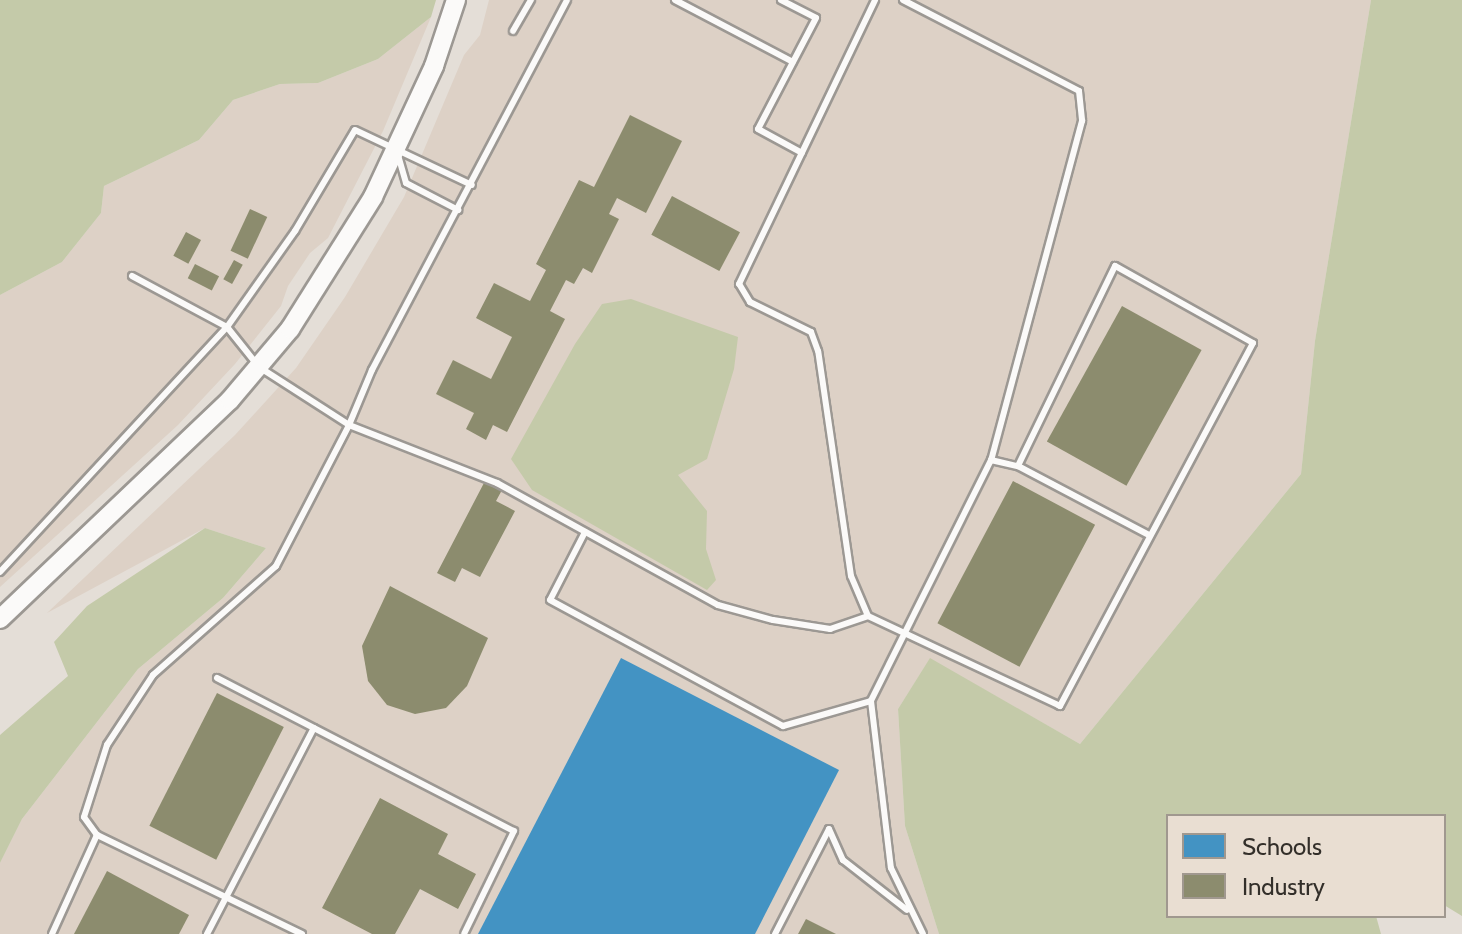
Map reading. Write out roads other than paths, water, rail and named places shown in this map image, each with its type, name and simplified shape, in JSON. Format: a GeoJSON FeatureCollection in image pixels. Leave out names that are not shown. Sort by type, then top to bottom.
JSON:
{"type":"FeatureCollection","features":[{"type":"Feature","properties":{"kind":"street"},"geometry":{"type":"LineString","coordinates":[[0,619],[230,400],[290,329],[343,249],[396,149],[434,66],[456,0]]}},
{"type":"Feature","properties":{"kind":"lane"},"geometry":{"type":"LineString","coordinates":[[513,31],[531,0]]}},
{"type":"Feature","properties":{"kind":"lane"},"geometry":{"type":"LineString","coordinates":[[302,934],[97,835],[84,817],[107,745],[153,675],[276,566],[349,425],[372,370],[567,0]]}},
{"type":"Feature","properties":{"kind":"lane"},"geometry":{"type":"LineString","coordinates":[[675,0],[793,62]]}},
{"type":"Feature","properties":{"kind":"lane"},"geometry":{"type":"LineString","coordinates":[[781,0],[816,18],[758,129],[802,153]]}},
{"type":"Feature","properties":{"kind":"lane"},"geometry":{"type":"LineString","coordinates":[[875,0],[739,284],[750,302],[811,332],[815,341],[851,576],[868,616],[1060,706],[1253,343],[1115,266],[1018,466]]}},
{"type":"Feature","properties":{"kind":"lane"},"geometry":{"type":"LineString","coordinates":[[903,0],[1079,91],[1082,121],[991,460],[871,701],[891,868],[923,934]]}},
{"type":"Feature","properties":{"kind":"lane"},"geometry":{"type":"LineString","coordinates":[[0,572],[227,327],[295,231],[355,130],[472,185]]}},
{"type":"Feature","properties":{"kind":"lane"},"geometry":{"type":"LineString","coordinates":[[396,149],[406,183],[458,210]]}},
{"type":"Feature","properties":{"kind":"lane"},"geometry":{"type":"LineString","coordinates":[[132,276],[227,327],[259,367],[349,425],[497,483],[718,605],[773,620],[830,629],[868,616]]}},
{"type":"Feature","properties":{"kind":"lane"},"geometry":{"type":"LineString","coordinates":[[991,460],[1018,466],[1149,535]]}},
{"type":"Feature","properties":{"kind":"lane"},"geometry":{"type":"LineString","coordinates":[[585,532],[550,600],[783,726],[871,701]]}},
{"type":"Feature","properties":{"kind":"lane"},"geometry":{"type":"LineString","coordinates":[[217,678],[514,831],[464,934]]}},
{"type":"Feature","properties":{"kind":"lane"},"geometry":{"type":"LineString","coordinates":[[207,934],[314,728]]}},
{"type":"Feature","properties":{"kind":"lane"},"geometry":{"type":"LineString","coordinates":[[775,934],[829,829],[843,860],[910,912]]}},
{"type":"Feature","properties":{"kind":"lane"},"geometry":{"type":"LineString","coordinates":[[52,934],[97,835]]}}]}
